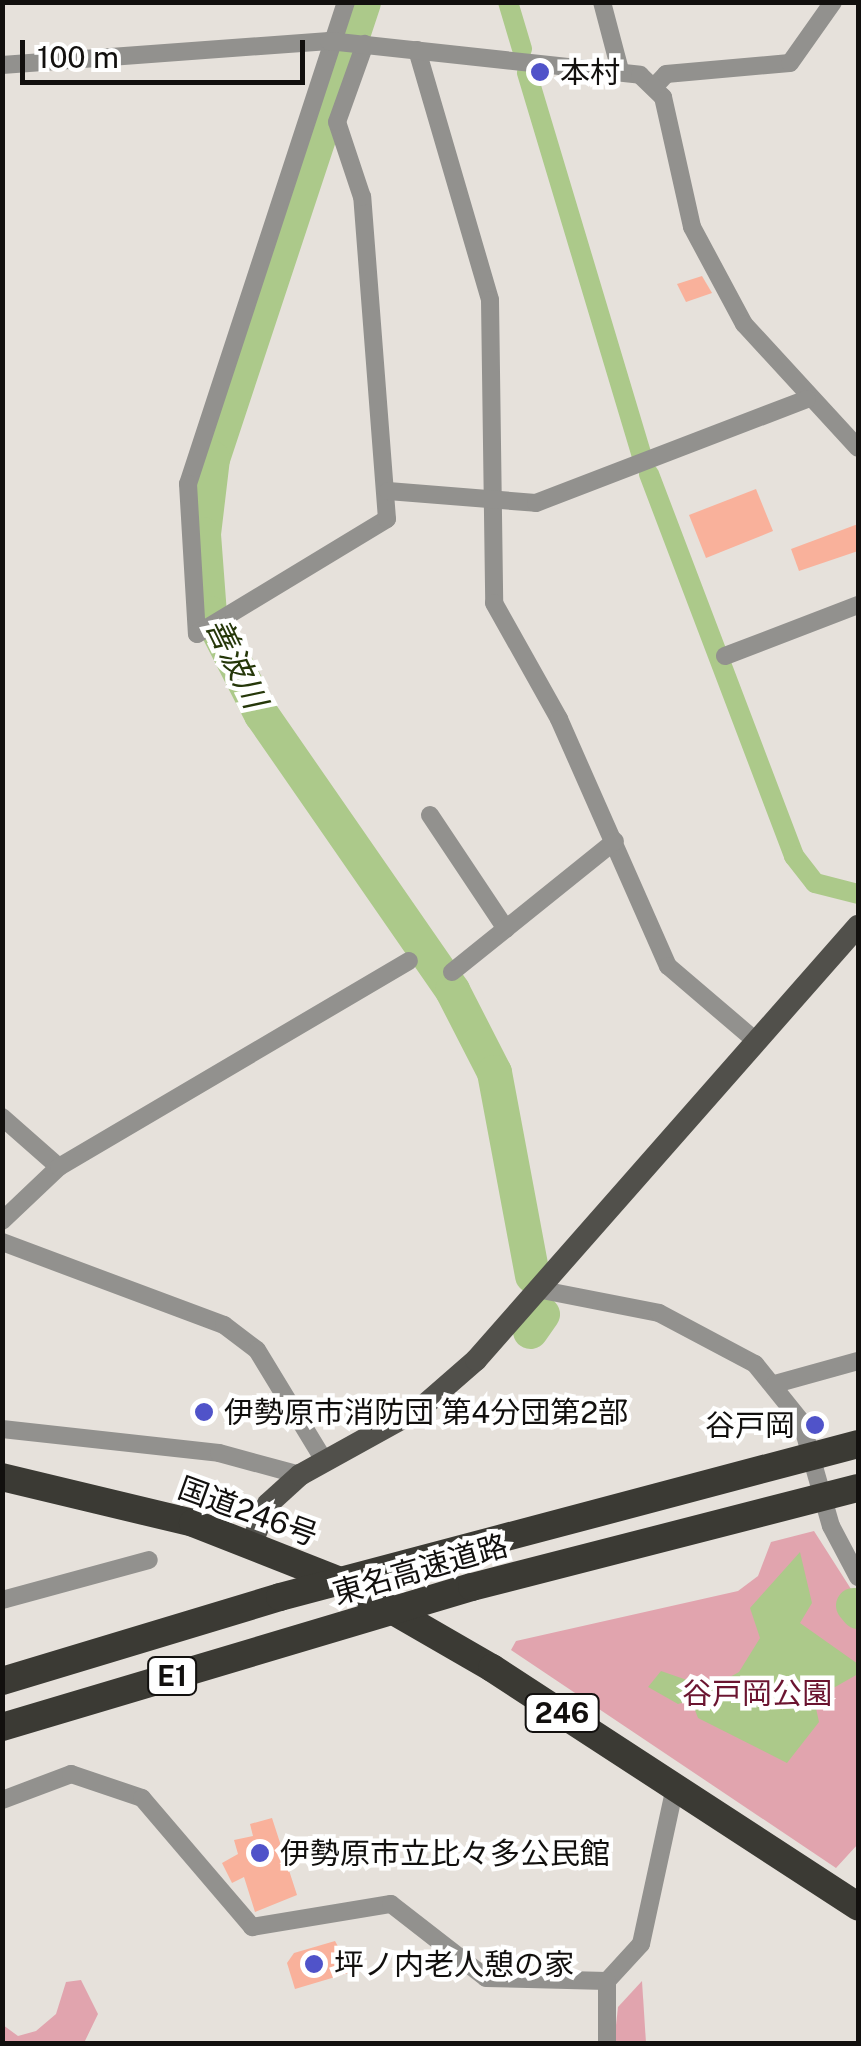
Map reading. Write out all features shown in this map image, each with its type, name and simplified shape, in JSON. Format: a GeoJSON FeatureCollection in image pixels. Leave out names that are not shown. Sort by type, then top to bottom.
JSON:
{"type":"FeatureCollection","features":[{"type":"Feature","properties":{"kind":"highway","name":"東名高速道路"},"geometry":{"type":"LineString","coordinates":[[2,1681],[280,1597],[858,1444]]}},
{"type":"Feature","properties":{"kind":"highway","name":"国道246号"},"geometry":{"type":"LineString","coordinates":[[2,1477],[252,1542],[427,1627],[858,1907]]}},
{"type":"Feature","properties":{"kind":"highway","name":"東名高速道路"},"geometry":{"type":"LineString","coordinates":[[2,1726],[472,1587],[858,1488]]}},
{"type":"Feature","properties":{"kind":"main road"},"geometry":{"type":"LineString","coordinates":[[252,1542],[268,1504],[300,1475],[448,1387],[542,1290],[856,932]]}},
{"type":"Feature","properties":{"kind":"street"},"geometry":{"type":"LineString","coordinates":[[346,2],[188,484],[191,610],[210,626],[322,554],[382,529],[388,490],[362,197],[337,122],[362,44]]}},
{"type":"Feature","properties":{"kind":"street"},"geometry":{"type":"LineString","coordinates":[[602,2],[620,70]]}},
{"type":"Feature","properties":{"kind":"street"},"geometry":{"type":"LineString","coordinates":[[655,86],[666,74],[790,63],[833,2]]}},
{"type":"Feature","properties":{"kind":"street"},"geometry":{"type":"LineString","coordinates":[[2,65],[334,41],[620,70],[655,86]]}},
{"type":"Feature","properties":{"kind":"street"},"geometry":{"type":"LineString","coordinates":[[417,50],[490,300],[494,603],[614,841],[668,966],[757,1042]]}},
{"type":"Feature","properties":{"kind":"street"},"geometry":{"type":"LineString","coordinates":[[655,86],[692,228],[744,324],[807,400],[858,448]]}},
{"type":"Feature","properties":{"kind":"street"},"geometry":{"type":"LineString","coordinates":[[388,490],[536,504],[807,400]]}},
{"type":"Feature","properties":{"kind":"street"},"geometry":{"type":"LineString","coordinates":[[725,656],[858,605]]}},
{"type":"Feature","properties":{"kind":"street"},"geometry":{"type":"LineString","coordinates":[[430,815],[506,929]]}},
{"type":"Feature","properties":{"kind":"street"},"geometry":{"type":"LineString","coordinates":[[452,972],[614,841]]}},
{"type":"Feature","properties":{"kind":"street"},"geometry":{"type":"LineString","coordinates":[[2,1220],[59,1167],[409,961]]}},
{"type":"Feature","properties":{"kind":"street"},"geometry":{"type":"LineString","coordinates":[[2,1116],[59,1167]]}},
{"type":"Feature","properties":{"kind":"street"},"geometry":{"type":"LineString","coordinates":[[2,1242],[224,1326],[257,1350],[324,1460]]}},
{"type":"Feature","properties":{"kind":"street"},"geometry":{"type":"LineString","coordinates":[[542,1290],[682,1321],[774,1384],[801,1421],[830,1526],[858,1577]]}},
{"type":"Feature","properties":{"kind":"street"},"geometry":{"type":"LineString","coordinates":[[774,1384],[858,1361]]}},
{"type":"Feature","properties":{"kind":"street"},"geometry":{"type":"LineString","coordinates":[[2,1430],[219,1453],[300,1475]]}},
{"type":"Feature","properties":{"kind":"street"},"geometry":{"type":"LineString","coordinates":[[2,1600],[149,1560]]}},
{"type":"Feature","properties":{"kind":"street"},"geometry":{"type":"LineString","coordinates":[[2,1800],[71,1774],[142,1798],[252,1927],[391,1904],[486,1978],[607,1981]]}},
{"type":"Feature","properties":{"kind":"street"},"geometry":{"type":"LineString","coordinates":[[608,2044],[607,1981],[641,1944],[675,1787]]}},
{"type":"Feature","properties":{"kind":"green space","name":"谷戸岡公園"},"geometry":{"type":"Polygon","coordinates":[[[814,1531],[858,1600],[858,1844],[836,1868],[511,1650],[516,1641],[738,1591],[758,1576],[771,1542],[814,1531]]]}},
{"type":"Feature","properties":{"kind":"green space"},"geometry":{"type":"Polygon","coordinates":[[[81,1980],[98,2014],[84,2043],[3,2043],[3,2025],[18,2036],[36,2031],[56,2014],[66,1982],[81,1980]]]}},
{"type":"Feature","properties":{"kind":"green space"},"geometry":{"type":"Polygon","coordinates":[[[642,1981],[646,2043],[614,2043],[618,2007],[642,1981]]]}},
{"type":"Feature","properties":{"kind":"shaded area"},"geometry":{"type":"Polygon","coordinates":[[[800,1552],[812,1603],[800,1623],[858,1664],[858,1674],[814,1699],[819,1722],[787,1763],[698,1718],[691,1700],[678,1704],[648,1687],[661,1671],[710,1688],[739,1672],[760,1638],[750,1608],[800,1552]]]}},
{"type":"Feature","properties":{"kind":"building"},"geometry":{"type":"Polygon","coordinates":[[[702,276],[712,293],[686,302],[677,284],[702,276]]]}},
{"type":"Feature","properties":{"kind":"building"},"geometry":{"type":"Polygon","coordinates":[[[756,489],[773,531],[706,558],[689,515],[756,489]]]}},
{"type":"Feature","properties":{"kind":"building"},"geometry":{"type":"Polygon","coordinates":[[[858,524],[858,551],[799,571],[791,549],[858,524]]]}},
{"type":"Feature","properties":{"kind":"building","name":"伊勢原市立比々多公民館"},"geometry":{"type":"Polygon","coordinates":[[[272,1818],[297,1895],[255,1912],[244,1877],[232,1883],[222,1863],[238,1854],[234,1840],[253,1836],[250,1824],[272,1818]]]}},
{"type":"Feature","properties":{"kind":"building","name":"坪ノ内老人憩の家"},"geometry":{"type":"Polygon","coordinates":[[[335,1941],[352,1972],[295,1989],[287,1963],[294,1953],[335,1941]]]}},
{"type":"Feature","properties":{"kind":"waterway","name":"善波川"},"geometry":{"type":"LineString","coordinates":[[363,2],[212,458],[203,534],[209,613],[261,714],[452,990],[494,1072],[532,1275]]}},
{"type":"Feature","properties":{"kind":"waterway"},"geometry":{"type":"LineString","coordinates":[[508,2],[522,49]]}},
{"type":"Feature","properties":{"kind":"waterway"},"geometry":{"type":"LineString","coordinates":[[527,73],[643,459]]}},
{"type":"Feature","properties":{"kind":"waterway"},"geometry":{"type":"LineString","coordinates":[[649,474],[794,856],[815,883],[858,894]]}},
{"type":"Feature","properties":{"kind":"waterway","name":"善波川"},"geometry":{"type":"LineString","coordinates":[[530,1331],[542,1314]]}},
{"type":"Feature","properties":{"kind":"waterway","name":"善波川"},"geometry":{"type":"LineString","coordinates":[[853,1605],[858,1611]]}},
{"type":"Feature","properties":{"kind":"place","name":"本村"},"geometry":{"type":"Point","coordinates":[540,72]}},
{"type":"Feature","properties":{"kind":"place","name":"伊勢原市消防団 第4分団第2部"},"geometry":{"type":"Point","coordinates":[204,1412]}},
{"type":"Feature","properties":{"kind":"place","name":"谷戸岡"},"geometry":{"type":"Point","coordinates":[815,1425]}},
{"type":"Feature","properties":{"kind":"place","name":"伊勢原市立比々多公民館"},"geometry":{"type":"Point","coordinates":[260,1853]}},
{"type":"Feature","properties":{"kind":"place","name":"坪ノ内老人憩の家"},"geometry":{"type":"Point","coordinates":[314,1964]}}]}
